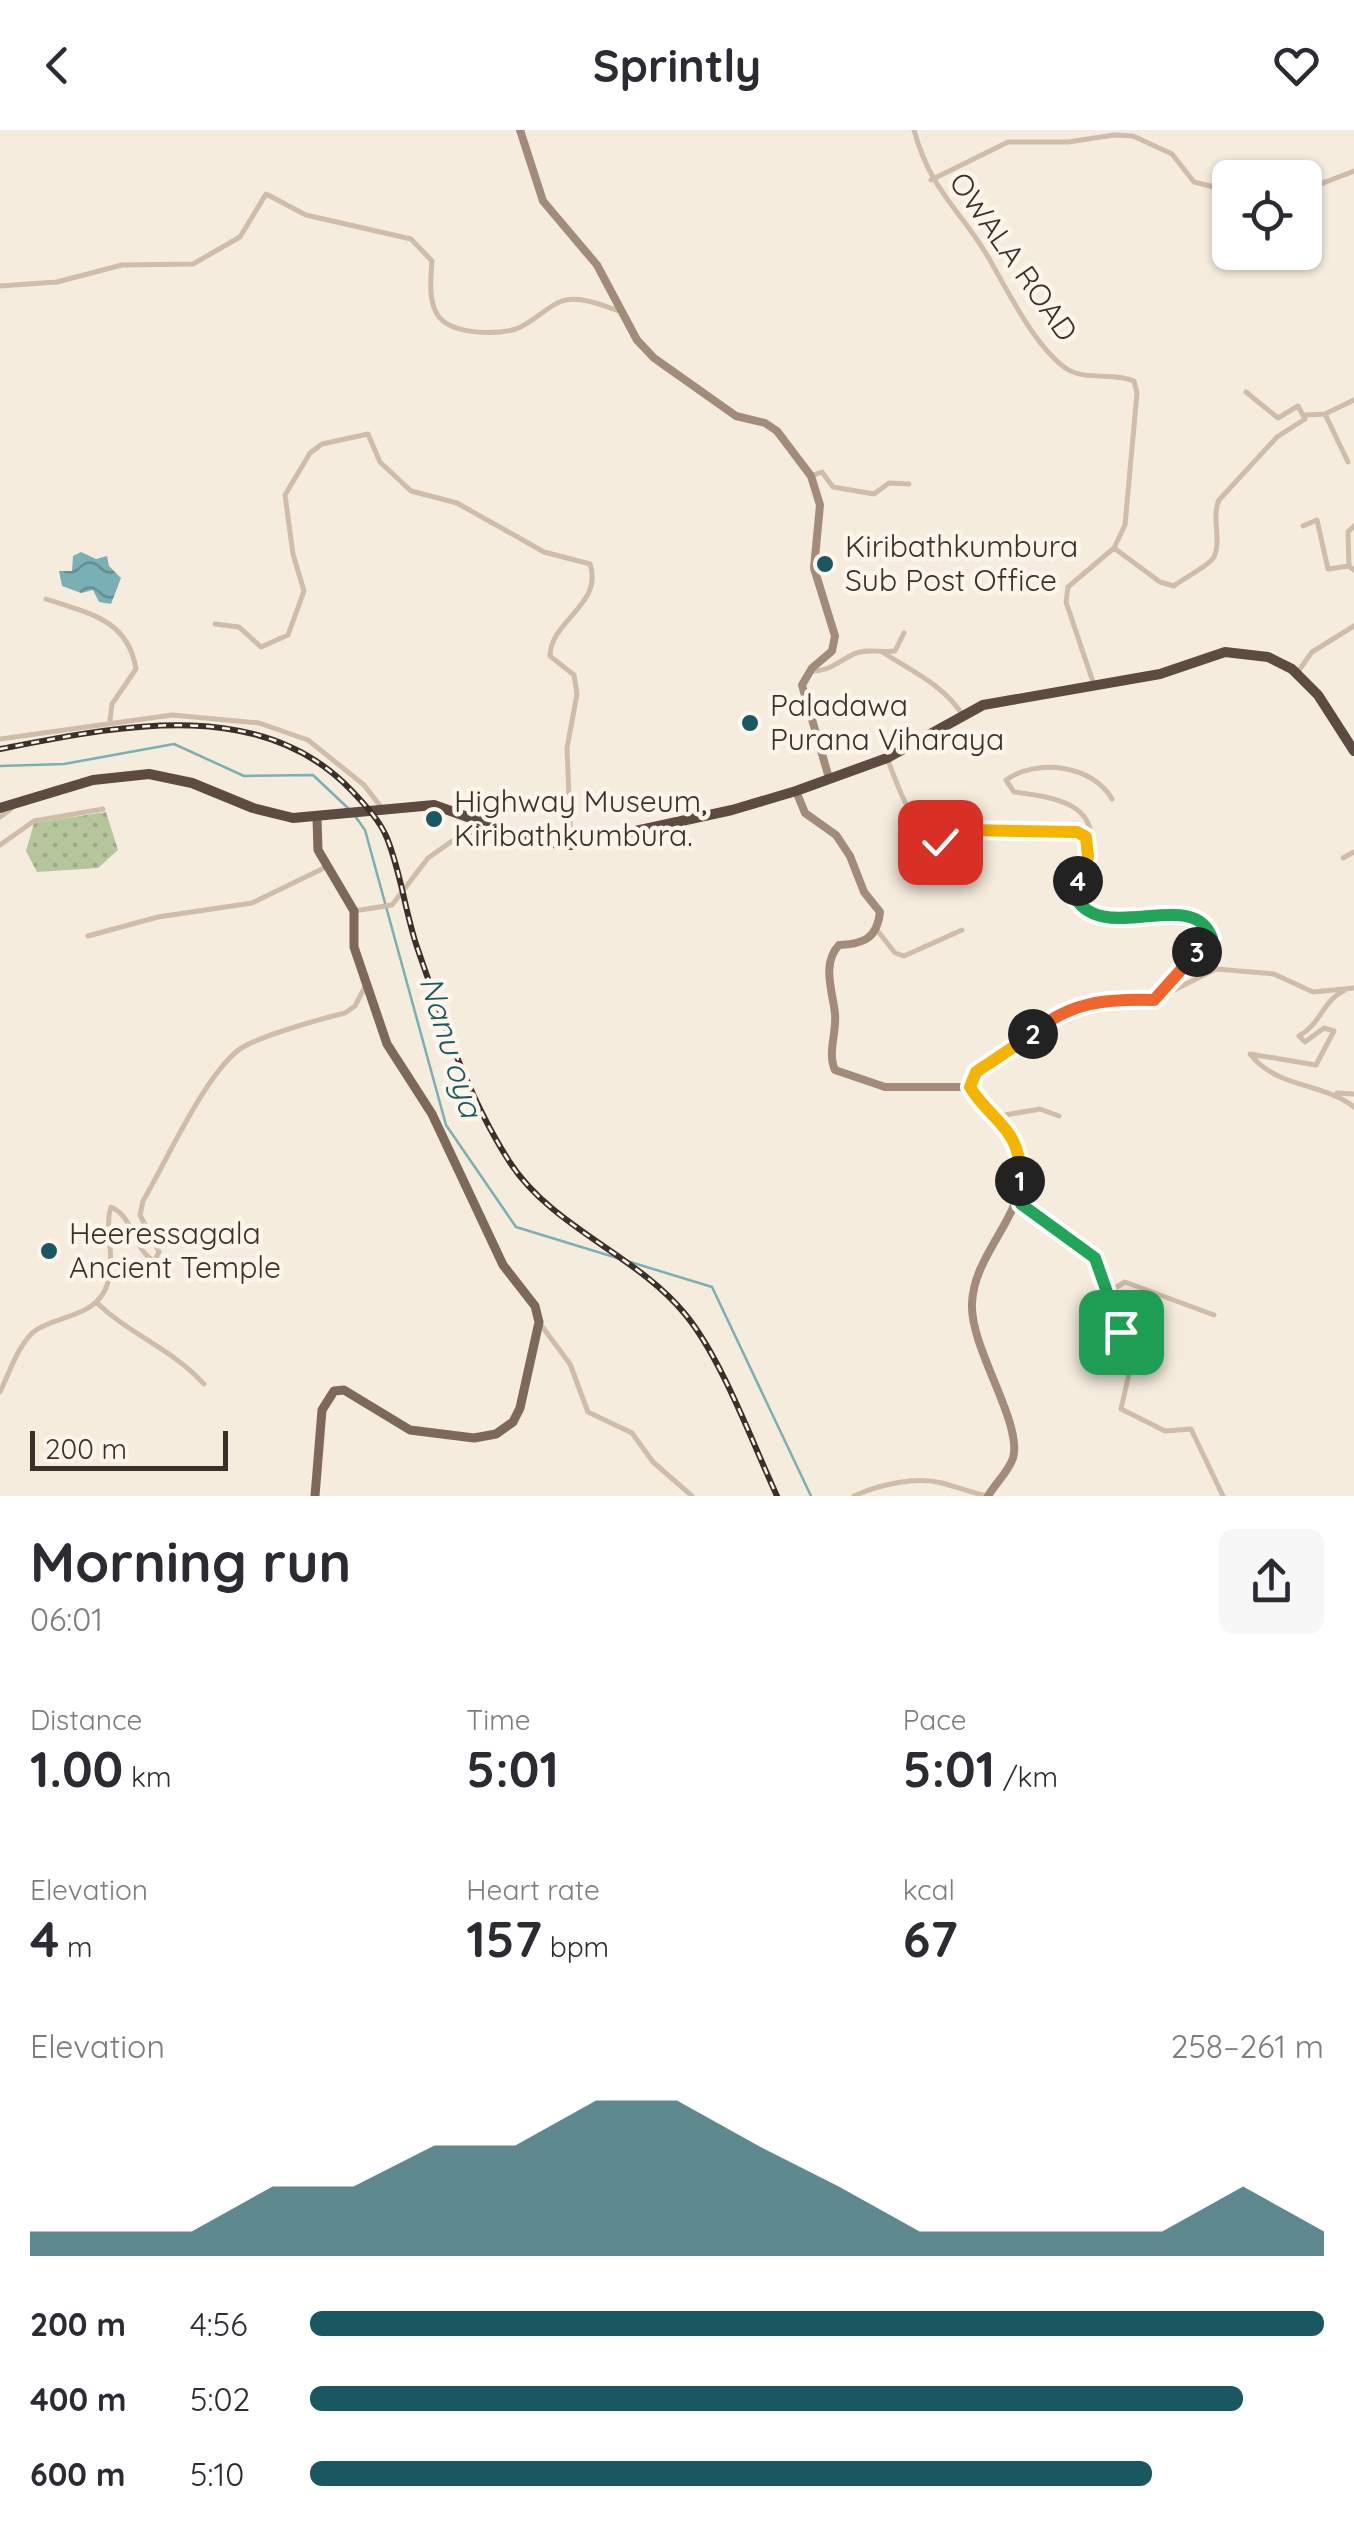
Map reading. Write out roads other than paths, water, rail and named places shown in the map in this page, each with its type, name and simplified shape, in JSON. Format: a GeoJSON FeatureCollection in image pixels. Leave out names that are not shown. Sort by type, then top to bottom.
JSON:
{"type":"FeatureCollection","features":[{"type":"Feature","properties":{"kind":"highway"},"geometry":{"type":"LineString","coordinates":[[0,808],[56,789],[124,774],[149,774],[192,783],[252,808],[317,818],[434,805],[534,841],[570,844],[732,810],[796,792],[887,758],[983,705],[1093,682],[1160,674],[1224,652],[1268,658],[1296,673],[1318,695],[1354,750]]}},
{"type":"Feature","properties":{"kind":"main road"},"geometry":{"type":"LineString","coordinates":[[520,130],[543,201],[596,264],[637,340],[654,358],[736,416],[766,423],[811,476],[820,504],[814,568],[836,636],[832,651],[802,685],[829,778]]}},
{"type":"Feature","properties":{"kind":"main road"},"geometry":{"type":"LineString","coordinates":[[796,792],[805,813],[824,822],[850,856],[864,892],[880,912],[877,930],[860,944],[838,945],[832,952],[829,975],[836,1016],[831,1062],[835,1070],[885,1087],[970,1087],[978,1100],[999,1116],[1014,1142],[1021,1173],[1019,1200],[990,1244],[972,1304],[979,1343],[1016,1445],[1012,1464],[988,1496]]}},
{"type":"Feature","properties":{"kind":"main road"},"geometry":{"type":"LineString","coordinates":[[315,1496],[322,1410],[334,1391],[344,1390],[410,1430],[474,1438],[496,1434],[513,1422],[520,1408],[539,1322],[535,1306],[503,1265],[432,1114],[387,1044],[354,947],[354,911],[326,867],[315,839],[317,818]]}},
{"type":"Feature","properties":{"kind":"street","name":"OWALA ROAD"},"geometry":{"type":"LineString","coordinates":[[914,130],[932,180],[1054,358],[1079,374],[1118,374],[1134,381],[1126,525],[1114,548]]}},
{"type":"Feature","properties":{"kind":"street"},"geometry":{"type":"LineString","coordinates":[[932,180],[1008,142],[1068,142],[1114,134],[1133,136],[1172,154],[1194,182],[1212,186]]}},
{"type":"Feature","properties":{"kind":"street"},"geometry":{"type":"LineString","coordinates":[[1322,183],[1354,171]]}},
{"type":"Feature","properties":{"kind":"street"},"geometry":{"type":"LineString","coordinates":[[0,286],[57,282],[122,265],[193,264],[240,237],[266,194],[306,215],[411,239],[432,261],[430,287],[437,315],[450,326],[492,334],[518,328],[562,301],[584,301],[625,313]]}},
{"type":"Feature","properties":{"kind":"street"},"geometry":{"type":"LineString","coordinates":[[1245,391],[1278,418],[1298,406],[1306,415]]}},
{"type":"Feature","properties":{"kind":"street"},"geometry":{"type":"LineString","coordinates":[[1093,682],[1066,602],[1068,587],[1114,548],[1160,582],[1174,586],[1215,554],[1214,510],[1219,500],[1277,437],[1306,415],[1325,414],[1354,400]]}},
{"type":"Feature","properties":{"kind":"street"},"geometry":{"type":"LineString","coordinates":[[1325,414],[1348,462]]}},
{"type":"Feature","properties":{"kind":"street"},"geometry":{"type":"LineString","coordinates":[[215,624],[239,627],[261,647],[288,636],[304,591],[293,554],[285,495],[310,452],[322,444],[368,434],[380,462],[411,491],[458,503],[544,552],[590,564],[594,576],[590,592],[550,645],[550,656],[574,674],[577,694],[567,748],[570,844]]}},
{"type":"Feature","properties":{"kind":"street"},"geometry":{"type":"LineString","coordinates":[[811,476],[822,472],[833,487],[874,494],[889,483],[910,484]]}},
{"type":"Feature","properties":{"kind":"street"},"geometry":{"type":"LineString","coordinates":[[1303,526],[1316,520],[1321,526],[1328,569],[1332,572],[1352,568],[1348,532],[1354,526]]}},
{"type":"Feature","properties":{"kind":"street"},"geometry":{"type":"LineString","coordinates":[[46,598],[106,618],[124,634],[136,669],[112,704],[110,720]]}},
{"type":"Feature","properties":{"kind":"street"},"geometry":{"type":"LineString","coordinates":[[1296,673],[1312,652],[1354,626]]}},
{"type":"Feature","properties":{"kind":"street"},"geometry":{"type":"LineString","coordinates":[[814,667],[837,667],[853,654],[888,654],[895,651],[904,633]]}},
{"type":"Feature","properties":{"kind":"street"},"geometry":{"type":"LineString","coordinates":[[888,654],[898,666],[946,691],[962,714]]}},
{"type":"Feature","properties":{"kind":"street"},"geometry":{"type":"LineString","coordinates":[[0,739],[110,720],[172,715],[280,728],[308,740],[364,785],[382,810]]}},
{"type":"Feature","properties":{"kind":"street"},"geometry":{"type":"LineString","coordinates":[[887,758],[914,819],[927,836],[940,842],[968,830],[1077,832],[1086,837],[1088,857]]}},
{"type":"Feature","properties":{"kind":"street"},"geometry":{"type":"LineString","coordinates":[[1112,799],[1099,781],[1072,770],[1032,770],[1006,780],[1014,792],[1052,797],[1084,812],[1092,828],[1088,857],[1072,892],[1079,908],[1110,918],[1186,915],[1208,929],[1210,944],[1174,974],[1154,1000]]}},
{"type":"Feature","properties":{"kind":"street"},"geometry":{"type":"LineString","coordinates":[[0,817],[56,789]]}},
{"type":"Feature","properties":{"kind":"street"},"geometry":{"type":"LineString","coordinates":[[0,845],[34,820],[103,810]]}},
{"type":"Feature","properties":{"kind":"street"},"geometry":{"type":"LineString","coordinates":[[354,911],[392,905],[428,858],[455,839],[491,827]]}},
{"type":"Feature","properties":{"kind":"street"},"geometry":{"type":"LineString","coordinates":[[1343,858],[1354,852]]}},
{"type":"Feature","properties":{"kind":"street"},"geometry":{"type":"LineString","coordinates":[[88,936],[158,916],[252,903],[326,867]]}},
{"type":"Feature","properties":{"kind":"street"},"geometry":{"type":"LineString","coordinates":[[877,930],[895,953],[904,956],[962,930]]}},
{"type":"Feature","properties":{"kind":"street"},"geometry":{"type":"LineString","coordinates":[[970,1087],[976,1072],[1058,1012],[1105,999],[1154,1000],[1216,969],[1274,974],[1313,992],[1351,988]]}},
{"type":"Feature","properties":{"kind":"street"},"geometry":{"type":"LineString","coordinates":[[0,1392],[34,1331],[96,1302],[105,1290],[111,1207],[122,1211],[146,1256],[154,1261],[158,1252],[140,1215],[143,1200],[192,1109],[222,1064],[244,1046],[345,1013],[355,1006],[366,984]]}},
{"type":"Feature","properties":{"kind":"street"},"geometry":{"type":"LineString","coordinates":[[1351,988],[1327,999],[1313,1028],[1300,1036],[1306,1042],[1324,1028],[1334,1031],[1316,1065],[1250,1054],[1292,1082],[1337,1094],[1354,1094]]}},
{"type":"Feature","properties":{"kind":"street"},"geometry":{"type":"LineString","coordinates":[[1337,1094],[1354,1107]]}},
{"type":"Feature","properties":{"kind":"street"},"geometry":{"type":"LineString","coordinates":[[999,1116],[1040,1110],[1060,1116]]}},
{"type":"Feature","properties":{"kind":"street"},"geometry":{"type":"LineString","coordinates":[[1019,1200],[1089,1251],[1110,1291],[1111,1307],[1132,1360],[1122,1408],[1166,1431],[1191,1430],[1223,1496]]}},
{"type":"Feature","properties":{"kind":"street"},"geometry":{"type":"LineString","coordinates":[[1110,1291],[1125,1282],[1214,1315]]}},
{"type":"Feature","properties":{"kind":"street"},"geometry":{"type":"LineString","coordinates":[[96,1302],[111,1316],[179,1357],[204,1384]]}},
{"type":"Feature","properties":{"kind":"street"},"geometry":{"type":"LineString","coordinates":[[539,1322],[570,1364],[588,1412],[596,1420],[628,1429],[653,1462],[692,1496]]}},
{"type":"Feature","properties":{"kind":"street"},"geometry":{"type":"LineString","coordinates":[[854,1496],[880,1486],[942,1482],[963,1492],[988,1496]]}},
{"type":"Feature","properties":{"kind":"water"},"geometry":{"type":"Polygon","coordinates":[[[81,552],[96,559],[107,556],[109,566],[121,578],[111,604],[99,602],[93,590],[81,593],[62,586],[59,571],[72,571],[73,556],[81,552]]]}},
{"type":"Feature","properties":{"kind":"waterway","name":"Nanu oya"},"geometry":{"type":"LineString","coordinates":[[0,766],[64,764],[174,744],[244,776],[313,775],[350,810]]}},
{"type":"Feature","properties":{"kind":"waterway","name":"Nanu oya"},"geometry":{"type":"LineString","coordinates":[[355,816],[365,830],[446,1125],[516,1227],[712,1287],[811,1496]]}},
{"type":"Feature","properties":{"kind":"railway"},"geometry":{"type":"LineString","coordinates":[[0,749],[137,727],[184,725],[230,729],[274,740],[314,760],[351,790],[376,818],[387,838],[417,947],[446,1029],[468,1084],[509,1161],[548,1205],[643,1274],[685,1314],[724,1377],[777,1496]]}},
{"type":"Feature","properties":{"kind":"place","name":"Kiribathkumbura Sub Post Office"},"geometry":{"type":"Point","coordinates":[825,564]}},
{"type":"Feature","properties":{"kind":"place","name":"Paladawa Purana Viharaya"},"geometry":{"type":"Point","coordinates":[750,723]}},
{"type":"Feature","properties":{"kind":"place","name":"Highway Museum, Kiribathkumbura."},"geometry":{"type":"Point","coordinates":[434,819]}},
{"type":"Feature","properties":{"kind":"place","name":"Heeressagala Ancient Temple"},"geometry":{"type":"Point","coordinates":[49,1251]}}]}
